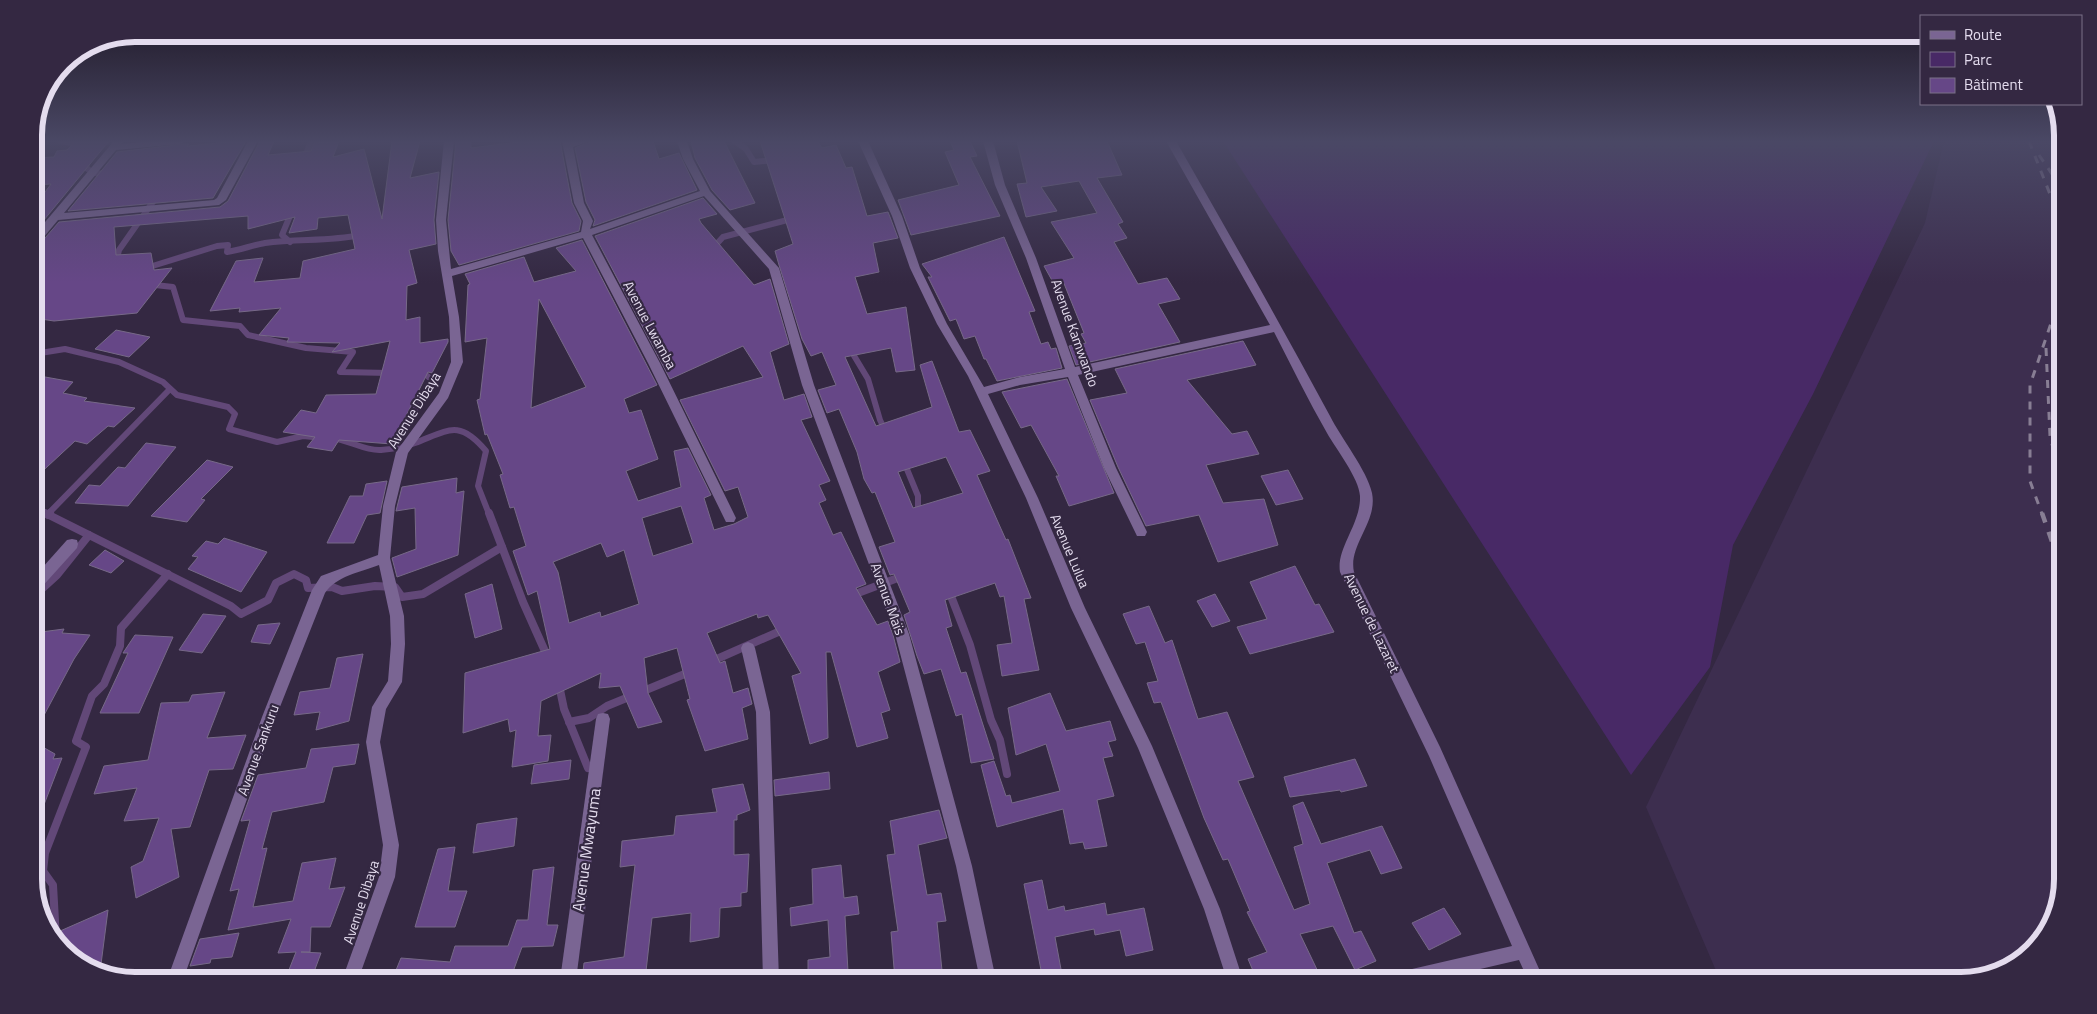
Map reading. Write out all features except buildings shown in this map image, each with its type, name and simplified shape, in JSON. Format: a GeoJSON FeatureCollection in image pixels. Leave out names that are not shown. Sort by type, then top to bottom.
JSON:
{"type":"FeatureCollection","features":[{"type":"Feature","properties":{"kind":"street"},"geometry":{"type":"LineString","coordinates":[[43,231],[79,188]]}},
{"type":"Feature","properties":{"kind":"street"},"geometry":{"type":"LineString","coordinates":[[54,217],[216,203],[221,200],[227,188]]}},
{"type":"Feature","properties":{"kind":"street","name":"Avenue Dibaya"},"geometry":{"type":"LineString","coordinates":[[353,972],[387,877],[391,858],[391,844],[373,742],[380,707],[395,682],[398,644],[397,616],[384,558],[388,506],[402,452],[444,395],[457,362],[454,317],[441,220],[444,188]]}},
{"type":"Feature","properties":{"kind":"street","name":"Avenue Lwamba"},"geometry":{"type":"LineString","coordinates":[[576,188],[579,203],[588,221],[585,227],[586,234],[654,363],[730,518]]}},
{"type":"Feature","properties":{"kind":"street","name":"Avenue Maïs"},"geometry":{"type":"LineString","coordinates":[[704,188],[774,268],[808,385],[902,634],[964,866],[986,972]]}},
{"type":"Feature","properties":{"kind":"street","name":"Avenue Lulua"},"geometry":{"type":"LineString","coordinates":[[884,188],[897,216],[915,268],[942,324],[973,375],[1032,498],[1078,608],[1144,746],[1212,910],[1232,972]]}},
{"type":"Feature","properties":{"kind":"street","name":"Avenue Kamwando"},"geometry":{"type":"LineString","coordinates":[[1001,188],[1016,226],[1028,248],[1073,372],[1120,492],[1141,532]]}},
{"type":"Feature","properties":{"kind":"street","name":"Avenue de Lazaret"},"geometry":{"type":"LineString","coordinates":[[1199,188],[1277,327],[1331,430],[1363,484],[1366,495],[1365,515],[1345,562],[1347,572],[1435,752],[1533,972]]}},
{"type":"Feature","properties":{"kind":"street"},"geometry":{"type":"LineString","coordinates":[[447,274],[586,234],[706,192]]}},
{"type":"Feature","properties":{"kind":"street"},"geometry":{"type":"LineString","coordinates":[[981,392],[1020,381],[1073,372],[1277,327]]}},
{"type":"Feature","properties":{"kind":"street"},"geometry":{"type":"LineString","coordinates":[[43,576],[72,544]]}},
{"type":"Feature","properties":{"kind":"street","name":"Avenue Sankuru"},"geometry":{"type":"LineString","coordinates":[[178,972],[269,717],[319,590],[326,580],[334,576],[384,558]]}},
{"type":"Feature","properties":{"kind":"street"},"geometry":{"type":"LineString","coordinates":[[748,648],[763,712],[772,972]]}},
{"type":"Feature","properties":{"kind":"street","name":"Avenue Mwayuma"},"geometry":{"type":"LineString","coordinates":[[569,972],[603,719]]}},
{"type":"Feature","properties":{"kind":"street"},"geometry":{"type":"LineString","coordinates":[[1433,972],[1524,951]]}},
{"type":"Feature","properties":{"kind":"shaded area"},"geometry":{"type":"Polygon","coordinates":[[[1933,188],[2054,188],[2054,885],[2050,908],[2039,930],[2023,948],[2008,959],[1974,971],[1717,972],[1646,807],[1925,223],[1933,188]]]}},
{"type":"Feature","properties":{"kind":"green space"},"geometry":{"type":"Polygon","coordinates":[[[1253,188],[1911,188],[1813,394],[1733,545],[1710,667],[1631,775],[1253,188]]]}},
{"type":"Feature","properties":{"kind":"waterway"},"geometry":{"type":"LineString","coordinates":[[116,263],[119,250],[157,196]]}},
{"type":"Feature","properties":{"kind":"waterway"},"geometry":{"type":"LineString","coordinates":[[289,241],[282,235],[292,211]]}},
{"type":"Feature","properties":{"kind":"waterway"},"geometry":{"type":"LineString","coordinates":[[713,248],[723,237],[795,218]]}},
{"type":"Feature","properties":{"kind":"waterway"},"geometry":{"type":"LineString","coordinates":[[289,241],[360,235]]}},
{"type":"Feature","properties":{"kind":"waterway"},"geometry":{"type":"LineString","coordinates":[[146,268],[217,246],[228,245],[227,252],[265,243],[289,241]]}},
{"type":"Feature","properties":{"kind":"waterway"},"geometry":{"type":"LineString","coordinates":[[152,281],[155,285],[173,287],[183,320],[240,326],[248,335],[306,348],[353,352],[340,372],[390,373]]}},
{"type":"Feature","properties":{"kind":"waterway"},"geometry":{"type":"LineString","coordinates":[[43,353],[65,349],[119,362],[163,382],[177,395],[228,407],[235,414],[229,429],[277,442],[303,436],[323,438]]}},
{"type":"Feature","properties":{"kind":"waterway"},"geometry":{"type":"LineString","coordinates":[[850,349],[868,379],[880,420],[886,432]]}},
{"type":"Feature","properties":{"kind":"waterway"},"geometry":{"type":"LineString","coordinates":[[395,446],[432,380],[425,374],[418,374]]}},
{"type":"Feature","properties":{"kind":"waterway"},"geometry":{"type":"LineString","coordinates":[[48,514],[170,389]]}},
{"type":"Feature","properties":{"kind":"waterway"},"geometry":{"type":"LineString","coordinates":[[336,439],[369,449],[381,450],[407,446],[445,431],[461,431],[468,434],[486,451],[478,486],[489,514]]}},
{"type":"Feature","properties":{"kind":"waterway"},"geometry":{"type":"LineString","coordinates":[[904,462],[918,496],[918,514]]}},
{"type":"Feature","properties":{"kind":"waterway"},"geometry":{"type":"LineString","coordinates":[[43,512],[47,514]]}},
{"type":"Feature","properties":{"kind":"waterway"},"geometry":{"type":"LineString","coordinates":[[489,513],[502,547]]}},
{"type":"Feature","properties":{"kind":"waterway"},"geometry":{"type":"LineString","coordinates":[[48,515],[89,535]]}},
{"type":"Feature","properties":{"kind":"waterway"},"geometry":{"type":"LineString","coordinates":[[43,588],[57,575],[89,535]]}},
{"type":"Feature","properties":{"kind":"waterway"},"geometry":{"type":"LineString","coordinates":[[89,535],[168,574]]}},
{"type":"Feature","properties":{"kind":"waterway"},"geometry":{"type":"LineString","coordinates":[[168,574],[231,606],[241,614],[268,600],[276,583],[294,574],[306,580],[308,588],[332,587],[342,591],[375,586],[395,587],[402,597],[423,594],[502,547]]}},
{"type":"Feature","properties":{"kind":"waterway"},"geometry":{"type":"LineString","coordinates":[[502,547],[523,602],[548,658]]}},
{"type":"Feature","properties":{"kind":"waterway"},"geometry":{"type":"LineString","coordinates":[[43,871],[45,853],[86,747],[76,741],[92,696],[104,684],[120,646],[121,628],[168,574]]}},
{"type":"Feature","properties":{"kind":"waterway"},"geometry":{"type":"LineString","coordinates":[[850,596],[903,576]]}},
{"type":"Feature","properties":{"kind":"waterway"},"geometry":{"type":"LineString","coordinates":[[949,591],[970,645],[991,720],[1000,740],[1007,774]]}},
{"type":"Feature","properties":{"kind":"waterway"},"geometry":{"type":"LineString","coordinates":[[710,662],[785,629]]}},
{"type":"Feature","properties":{"kind":"waterway"},"geometry":{"type":"LineString","coordinates":[[569,722],[589,718],[607,706],[692,671]]}},
{"type":"Feature","properties":{"kind":"waterway"},"geometry":{"type":"LineString","coordinates":[[559,685],[564,709],[569,722]]}},
{"type":"Feature","properties":{"kind":"waterway"},"geometry":{"type":"LineString","coordinates":[[569,722],[588,768]]}},
{"type":"Feature","properties":{"kind":"waterway"},"geometry":{"type":"LineString","coordinates":[[43,871],[53,885],[55,925]]}},
{"type":"Feature","properties":{"kind":"railway"},"geometry":{"type":"LineString","coordinates":[[2048,188],[2054,204]]}},
{"type":"Feature","properties":{"kind":"railway"},"geometry":{"type":"LineString","coordinates":[[2042,514],[2030,481],[2030,385],[2054,314]]}},
{"type":"Feature","properties":{"kind":"railway"},"geometry":{"type":"LineString","coordinates":[[2046,348],[2050,436],[2054,452]]}},
{"type":"Feature","properties":{"kind":"railway"},"geometry":{"type":"LineString","coordinates":[[2042,513],[2054,547]]}}]}
